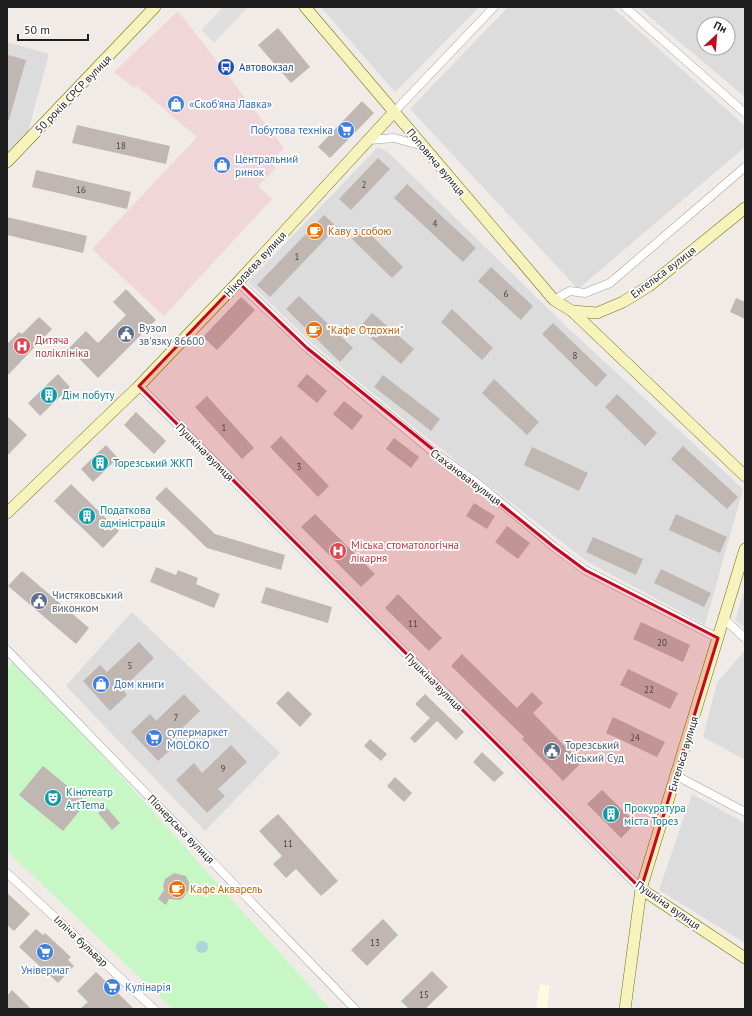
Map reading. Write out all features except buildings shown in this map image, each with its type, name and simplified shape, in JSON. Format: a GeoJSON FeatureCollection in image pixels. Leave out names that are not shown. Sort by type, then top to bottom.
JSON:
{"type":"FeatureCollection","features":[{"type":"Feature","properties":{"kind":"street","name":"50 років СРСР вулиця"},"geometry":{"type":"LineString","coordinates":[[7,162],[155,7]]}},
{"type":"Feature","properties":{"kind":"street","name":"Поповича вулиця"},"geometry":{"type":"LineString","coordinates":[[305,7],[554,300],[572,311]]}},
{"type":"Feature","properties":{"kind":"street","name":"Ніколаєва вулиця"},"geometry":{"type":"LineString","coordinates":[[7,513],[139,386],[238,282],[394,112],[494,7]]}},
{"type":"Feature","properties":{"kind":"street"},"geometry":{"type":"LineString","coordinates":[[625,7],[745,113]]}},
{"type":"Feature","properties":{"kind":"street"},"geometry":{"type":"LineString","coordinates":[[369,140],[394,138],[423,146]]}},
{"type":"Feature","properties":{"kind":"street"},"geometry":{"type":"LineString","coordinates":[[554,300],[570,291],[585,293],[610,283],[745,167]]}},
{"type":"Feature","properties":{"kind":"street","name":"Енгельса вулиця"},"geometry":{"type":"LineString","coordinates":[[572,311],[597,313],[623,302],[649,286],[745,208]]}},
{"type":"Feature","properties":{"kind":"street","name":"Стаханова вулиця"},"geometry":{"type":"LineString","coordinates":[[238,282],[307,348],[431,450],[476,482],[560,552],[585,570],[718,638]]}},
{"type":"Feature","properties":{"kind":"street"},"geometry":{"type":"LineString","coordinates":[[572,311],[745,476]]}},
{"type":"Feature","properties":{"kind":"street","name":"Пушкіна вулиця"},"geometry":{"type":"LineString","coordinates":[[139,386],[641,889],[745,958]]}},
{"type":"Feature","properties":{"kind":"street","name":"Енгельса вулиця"},"geometry":{"type":"LineString","coordinates":[[625,1009],[641,889],[745,550]]}},
{"type":"Feature","properties":{"kind":"street"},"geometry":{"type":"LineString","coordinates":[[724,619],[745,638]]}},
{"type":"Feature","properties":{"kind":"street","name":"Піонерська вулиця"},"geometry":{"type":"LineString","coordinates":[[7,650],[355,1009]]}},
{"type":"Feature","properties":{"kind":"street"},"geometry":{"type":"LineString","coordinates":[[676,776],[745,812]]}},
{"type":"Feature","properties":{"kind":"street","name":"Ілліча бульвар"},"geometry":{"type":"LineString","coordinates":[[7,873],[154,1009]]}},
{"type":"Feature","properties":{"kind":"highlighted area"},"geometry":{"type":"Polygon","coordinates":[[[238,282],[307,348],[554,547],[585,570],[718,638],[641,889],[139,386],[238,282]]]}},
{"type":"Feature","properties":{"kind":"shaded area"},"geometry":{"type":"Polygon","coordinates":[[[223,7],[248,7],[214,43],[201,30],[223,7]]]}},
{"type":"Feature","properties":{"kind":"shaded area"},"geometry":{"type":"Polygon","coordinates":[[[321,7],[479,7],[395,92],[321,7]]]}},
{"type":"Feature","properties":{"kind":"shaded area"},"geometry":{"type":"Polygon","coordinates":[[[508,7],[612,7],[745,126],[745,147],[578,289],[410,109],[508,7]]]}},
{"type":"Feature","properties":{"kind":"shaded area"},"geometry":{"type":"Polygon","coordinates":[[[638,7],[745,7],[745,97],[696,56],[736,56],[736,16],[696,16],[696,56],[638,7]]]}},
{"type":"Feature","properties":{"kind":"shaded area","name":"Центральний ринок"},"geometry":{"type":"Polygon","coordinates":[[[178,11],[284,148],[270,162],[276,168],[258,186],[272,199],[164,316],[92,249],[197,137],[137,86],[134,88],[114,72],[178,11]]]}},
{"type":"Feature","properties":{"kind":"shaded area"},"geometry":{"type":"Polygon","coordinates":[[[7,42],[49,54],[28,132],[7,155],[7,42]]]}},
{"type":"Feature","properties":{"kind":"shaded area"},"geometry":{"type":"Polygon","coordinates":[[[378,147],[389,153],[569,329],[743,489],[705,625],[588,562],[418,431],[313,344],[248,282],[378,147]]]}},
{"type":"Feature","properties":{"kind":"shaded area"},"geometry":{"type":"Polygon","coordinates":[[[745,589],[745,628],[735,620],[745,589]]]}},
{"type":"Feature","properties":{"kind":"shaded area"},"geometry":{"type":"Polygon","coordinates":[[[132,612],[280,753],[205,831],[66,686],[132,612]]]}},
{"type":"Feature","properties":{"kind":"shaded area"},"geometry":{"type":"Polygon","coordinates":[[[745,650],[745,760],[703,737],[717,683],[745,650]]]}},
{"type":"Feature","properties":{"kind":"shaded area"},"geometry":{"type":"Polygon","coordinates":[[[692,794],[745,823],[745,943],[659,890],[692,794]]]}},
{"type":"Feature","properties":{"kind":"shaded area"},"geometry":{"type":"Polygon","coordinates":[[[540,984],[550,986],[547,1005],[550,1009],[536,1009],[540,984]]]}},
{"type":"Feature","properties":{"kind":"green space"},"geometry":{"type":"Polygon","coordinates":[[[16,659],[330,1009],[173,1009],[7,851],[7,669],[16,659]]]}},
{"type":"Feature","properties":{"kind":"water"},"geometry":{"type":"Polygon","coordinates":[[[200,941],[204,941],[208,947],[204,953],[200,953],[196,949],[196,945],[200,941]]]}},
{"type":"Feature","properties":{"kind":"place","name":"Автовокзал"},"geometry":{"type":"Point","coordinates":[226,67]}},
{"type":"Feature","properties":{"kind":"place","name":"«Скоб'яна Лавка»"},"geometry":{"type":"Point","coordinates":[176,104]}},
{"type":"Feature","properties":{"kind":"place","name":"Побутова техніка"},"geometry":{"type":"Point","coordinates":[346,130]}},
{"type":"Feature","properties":{"kind":"place","name":"Центральний ринок"},"geometry":{"type":"Point","coordinates":[222,165]}},
{"type":"Feature","properties":{"kind":"place","name":"Каву з собою"},"geometry":{"type":"Point","coordinates":[315,231]}},
{"type":"Feature","properties":{"kind":"place","name":"\"Кафе Отдохни\""},"geometry":{"type":"Point","coordinates":[314,330]}},
{"type":"Feature","properties":{"kind":"place","name":"Вузол зв'язку 86600"},"geometry":{"type":"Point","coordinates":[126,334]}},
{"type":"Feature","properties":{"kind":"place","name":"Дитяча поліклініка"},"geometry":{"type":"Point","coordinates":[22,346]}},
{"type":"Feature","properties":{"kind":"place","name":"Дім побуту"},"geometry":{"type":"Point","coordinates":[49,395]}},
{"type":"Feature","properties":{"kind":"place","name":"Торезський ЖКП"},"geometry":{"type":"Point","coordinates":[100,463]}},
{"type":"Feature","properties":{"kind":"place","name":"Податкова адміністрація"},"geometry":{"type":"Point","coordinates":[87,516]}},
{"type":"Feature","properties":{"kind":"place","name":"Міська стоматологічна лікарня"},"geometry":{"type":"Point","coordinates":[338,551]}},
{"type":"Feature","properties":{"kind":"place","name":"Чистяковський виконком"},"geometry":{"type":"Point","coordinates":[39,601]}},
{"type":"Feature","properties":{"kind":"place","name":"Дом книги"},"geometry":{"type":"Point","coordinates":[101,684]}},
{"type":"Feature","properties":{"kind":"place","name":"супермаркет MOLOKO"},"geometry":{"type":"Point","coordinates":[154,738]}},
{"type":"Feature","properties":{"kind":"place","name":"Торезський Міський Суд"},"geometry":{"type":"Point","coordinates":[552,751]}},
{"type":"Feature","properties":{"kind":"place","name":"Кінотеатр ArtTema"},"geometry":{"type":"Point","coordinates":[53,798]}},
{"type":"Feature","properties":{"kind":"place","name":"Прокуратура міста Торез"},"geometry":{"type":"Point","coordinates":[611,814]}},
{"type":"Feature","properties":{"kind":"place","name":"Кафе Акварель"},"geometry":{"type":"Point","coordinates":[177,889]}},
{"type":"Feature","properties":{"kind":"place","name":"Універмаг"},"geometry":{"type":"Point","coordinates":[45,952]}},
{"type":"Feature","properties":{"kind":"place","name":"Кулінарія"},"geometry":{"type":"Point","coordinates":[112,987]}}]}
